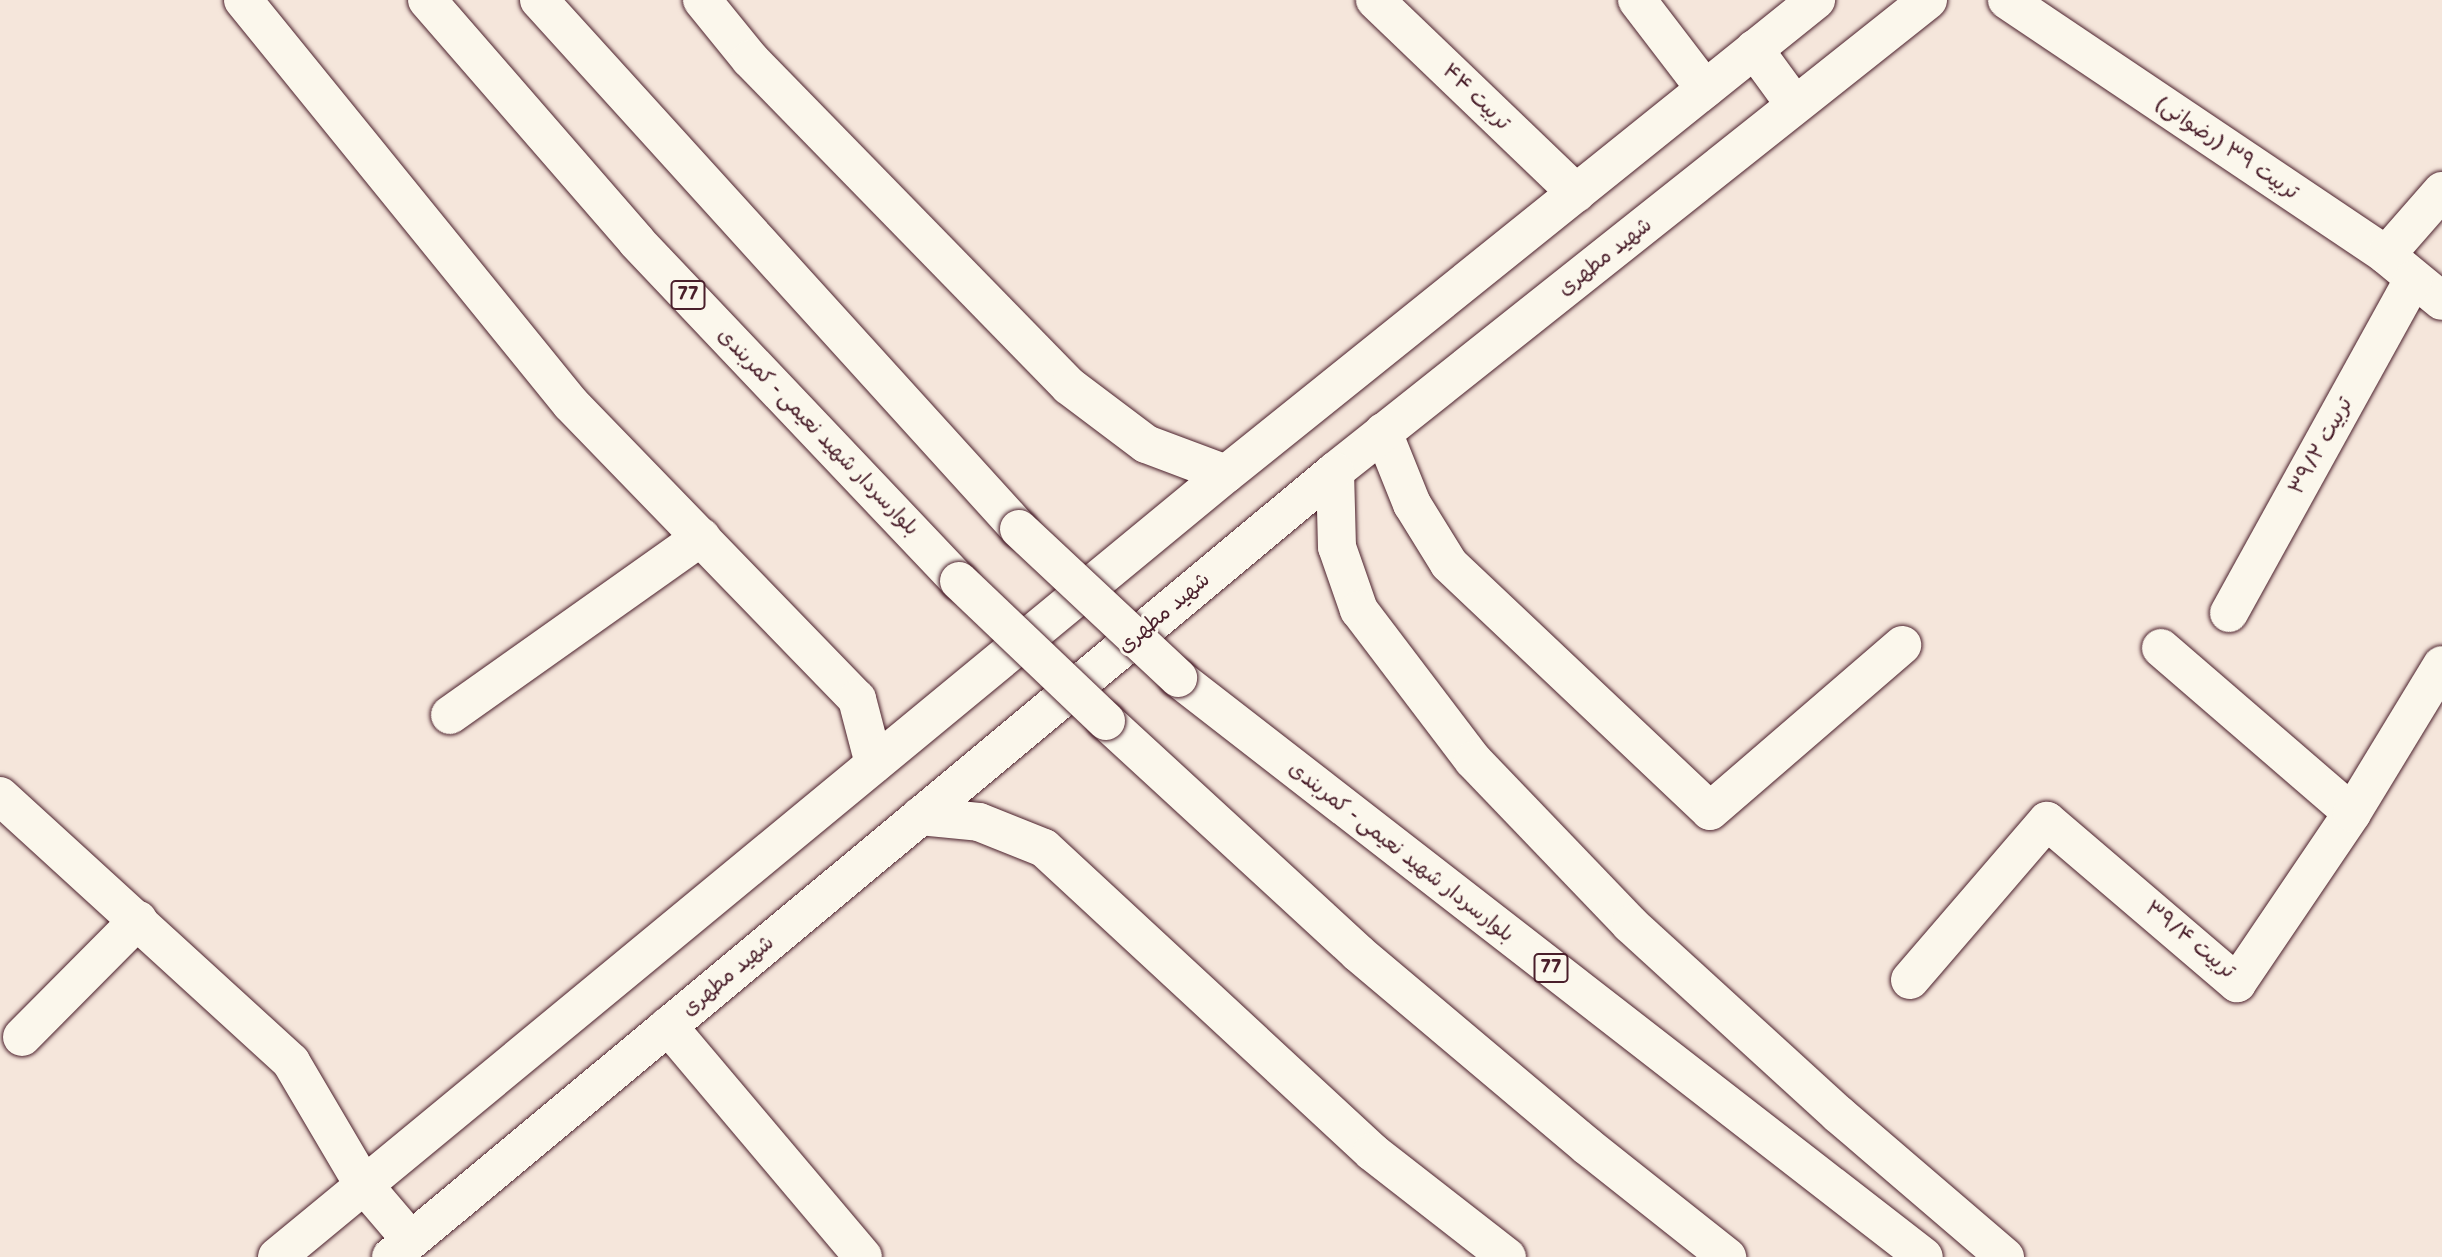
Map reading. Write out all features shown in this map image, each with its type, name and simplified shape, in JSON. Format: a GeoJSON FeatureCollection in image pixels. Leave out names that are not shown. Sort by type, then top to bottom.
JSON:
{"type":"FeatureCollection","features":[{"type":"Feature","properties":{"kind":"main road"},"geometry":{"type":"LineString","coordinates":[[243,0],[571,404],[857,699],[874,764]]}},
{"type":"Feature","properties":{"kind":"main road","name":"بلوارسردار شهید نعیمی - کمربندی"},"geometry":{"type":"LineString","coordinates":[[427,0],[637,242],[959,581],[1106,721],[1358,953],[1587,1146],[1727,1257]]}},
{"type":"Feature","properties":{"kind":"main road","name":"بلوارسردار شهید نعیمی - کمربندی"},"geometry":{"type":"LineString","coordinates":[[538,0],[1019,529],[1178,678],[1924,1257]]}},
{"type":"Feature","properties":{"kind":"main road"},"geometry":{"type":"LineString","coordinates":[[702,0],[750,59],[1069,386],[1146,444],[1226,474]]}},
{"type":"Feature","properties":{"kind":"main road","name":"تربیت ۴۴"},"geometry":{"type":"LineString","coordinates":[[1376,0],[1576,193]]}},
{"type":"Feature","properties":{"kind":"main road"},"geometry":{"type":"LineString","coordinates":[[1637,0],[1705,89]]}},
{"type":"Feature","properties":{"kind":"main road"},"geometry":{"type":"LineString","coordinates":[[277,1257],[1226,474],[1816,0]]}},
{"type":"Feature","properties":{"kind":"main road","name":"شهید مطهری"},"geometry":{"type":"LineString","coordinates":[[400,1248],[1335,471],[1927,0]]}},
{"type":"Feature","properties":{"kind":"main road","name":"تربیت ۳۹ (رضوانی)"},"geometry":{"type":"LineString","coordinates":[[2007,0],[2414,278]]}},
{"type":"Feature","properties":{"kind":"main road"},"geometry":{"type":"LineString","coordinates":[[1754,49],[1795,105]]}},
{"type":"Feature","properties":{"kind":"main road","name":"تربيت ۳۹/۲"},"geometry":{"type":"LineString","coordinates":[[2229,614],[2414,278],[2442,191]]}},
{"type":"Feature","properties":{"kind":"main road"},"geometry":{"type":"LineString","coordinates":[[1383,432],[1412,504],[1449,564],[1710,811],[1902,645]]}},
{"type":"Feature","properties":{"kind":"main road"},"geometry":{"type":"LineString","coordinates":[[1335,471],[1338,547],[1359,610],[1473,760],[1630,924],[1838,1114],[2005,1257]]}},
{"type":"Feature","properties":{"kind":"main road"},"geometry":{"type":"LineString","coordinates":[[450,715],[701,537]]}},
{"type":"Feature","properties":{"kind":"main road"},"geometry":{"type":"LineString","coordinates":[[2161,648],[2352,813]]}},
{"type":"Feature","properties":{"kind":"main road","name":"تربيت ۳۹/۴"},"geometry":{"type":"LineString","coordinates":[[1910,980],[2047,821],[2238,983],[2352,813],[2442,665]]}},
{"type":"Feature","properties":{"kind":"main road"},"geometry":{"type":"LineString","coordinates":[[0,796],[291,1062],[400,1248]]}},
{"type":"Feature","properties":{"kind":"main road"},"geometry":{"type":"LineString","coordinates":[[920,816],[979,822],[1044,848],[1371,1152],[1507,1257]]}},
{"type":"Feature","properties":{"kind":"main road"},"geometry":{"type":"LineString","coordinates":[[22,1037],[138,920]]}},
{"type":"Feature","properties":{"kind":"main road"},"geometry":{"type":"LineString","coordinates":[[668,1026],[863,1257]]}}]}
